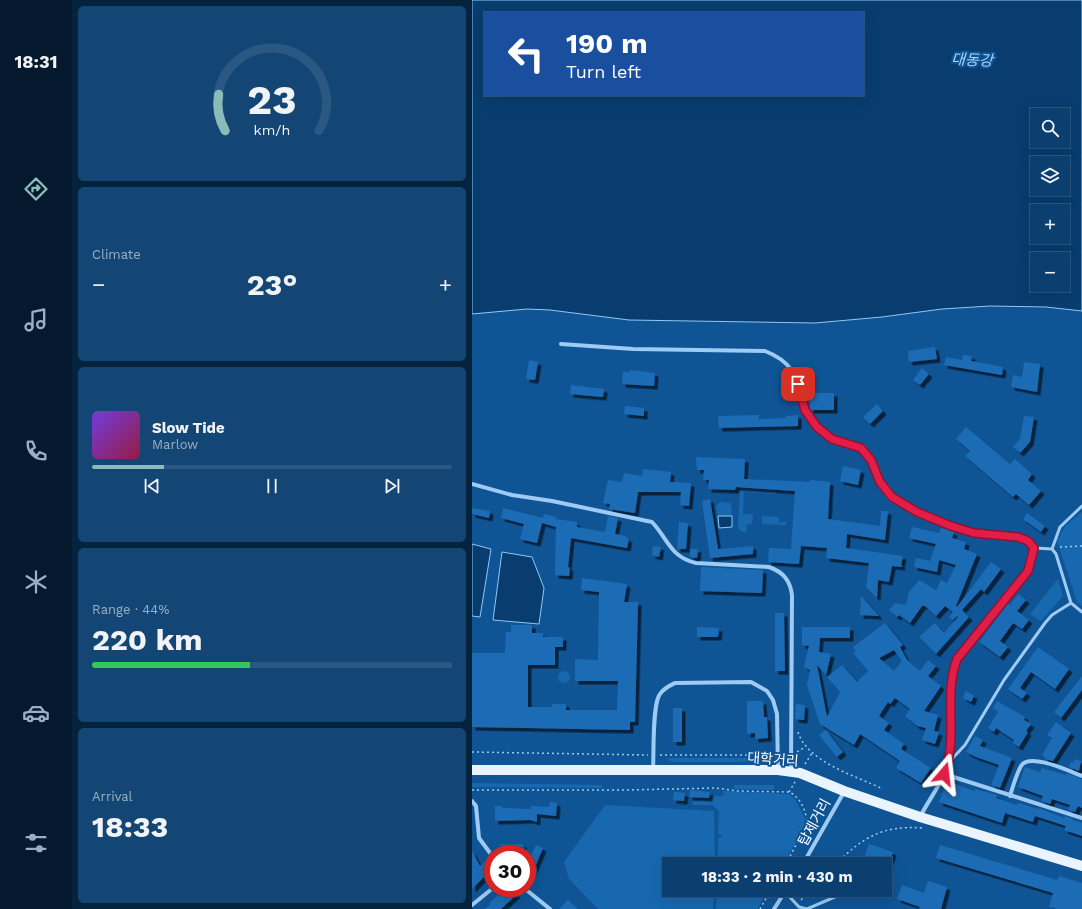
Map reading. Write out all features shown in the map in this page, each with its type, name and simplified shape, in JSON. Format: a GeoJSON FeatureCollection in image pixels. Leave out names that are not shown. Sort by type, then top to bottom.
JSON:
{"type":"FeatureCollection","features":[{"type":"Feature","properties":{"kind":"main road","name":"대학거리"},"geometry":{"type":"LineString","coordinates":[[472,770],[778,770],[800,773],[844,791],[920,817],[1082,866]]}},
{"type":"Feature","properties":{"kind":"street"},"geometry":{"type":"LineString","coordinates":[[560,344],[634,349],[765,351],[778,356],[790,365],[795,374],[805,410],[817,427],[832,439],[861,448],[871,460],[880,482],[892,497],[917,512],[951,526],[974,533],[1018,537],[1028,541],[1034,548],[1028,571],[957,659],[953,669],[951,687],[952,741],[949,762],[920,817]]}},
{"type":"Feature","properties":{"kind":"street"},"geometry":{"type":"LineString","coordinates":[[472,484],[512,495],[552,501],[652,522],[676,554],[685,561],[696,564],[769,567],[779,571],[790,584],[792,595],[791,772]]}},
{"type":"Feature","properties":{"kind":"street"},"geometry":{"type":"LineString","coordinates":[[653,771],[656,706],[658,695],[666,687],[675,683],[751,682],[767,691],[773,700],[777,714],[778,770]]}},
{"type":"Feature","properties":{"kind":"street"},"geometry":{"type":"LineString","coordinates":[[1010,796],[1021,765],[1026,761],[1035,760],[1082,776]]}},
{"type":"Feature","properties":{"kind":"street"},"geometry":{"type":"LineString","coordinates":[[944,774],[1082,818]]}},
{"type":"Feature","properties":{"kind":"street","name":"탑제거리"},"geometry":{"type":"LineString","coordinates":[[807,857],[844,791]]}},
{"type":"Feature","properties":{"kind":"street"},"geometry":{"type":"LineString","coordinates":[[472,801],[476,806],[479,838],[484,845]]}},
{"type":"Feature","properties":{"kind":"street"},"geometry":{"type":"LineString","coordinates":[[472,905],[484,895]]}},
{"type":"Feature","properties":{"kind":"street"},"geometry":{"type":"LineString","coordinates":[[535,897],[550,909]]}},
{"type":"Feature","properties":{"kind":"street"},"geometry":{"type":"LineString","coordinates":[[774,909],[782,897]]}},
{"type":"Feature","properties":{"kind":"lane"},"geometry":{"type":"LineString","coordinates":[[1082,506],[1060,527],[1054,548],[1071,603],[1082,612]]}},
{"type":"Feature","properties":{"kind":"lane"},"geometry":{"type":"LineString","coordinates":[[1034,548],[1054,548]]}},
{"type":"Feature","properties":{"kind":"lane"},"geometry":{"type":"LineString","coordinates":[[949,762],[965,746],[1004,680],[1044,623],[1052,615],[1071,603]]}},
{"type":"Feature","properties":{"kind":"lane"},"geometry":{"type":"LineString","coordinates":[[791,897],[799,907],[807,909],[835,897]]}},
{"type":"Feature","properties":{"kind":"path"},"geometry":{"type":"LineString","coordinates":[[1054,548],[1082,546]]}},
{"type":"Feature","properties":{"kind":"path"},"geometry":{"type":"LineString","coordinates":[[797,729],[805,746],[821,760],[883,789]]}},
{"type":"Feature","properties":{"kind":"path"},"geometry":{"type":"LineString","coordinates":[[791,754],[805,746]]}},
{"type":"Feature","properties":{"kind":"path"},"geometry":{"type":"LineString","coordinates":[[472,752],[654,755],[778,755]]}},
{"type":"Feature","properties":{"kind":"path"},"geometry":{"type":"LineString","coordinates":[[472,790],[619,790],[716,788],[738,791],[790,792],[794,794],[802,806],[807,824],[790,857]]}},
{"type":"Feature","properties":{"kind":"path"},"geometry":{"type":"LineString","coordinates":[[843,857],[853,847],[865,839],[882,831],[903,826],[924,828]]}},
{"type":"Feature","properties":{"kind":"path"},"geometry":{"type":"LineString","coordinates":[[760,909],[767,897]]}},
{"type":"Feature","properties":{"kind":"path"},"geometry":{"type":"LineString","coordinates":[[797,904],[804,897]]}},
{"type":"Feature","properties":{"kind":"shaded area"},"geometry":{"type":"Polygon","coordinates":[[[740,488],[776,491],[776,494],[744,492],[743,514],[753,514],[752,524],[746,525],[747,532],[741,531],[738,528],[740,488]]]}},
{"type":"Feature","properties":{"kind":"shaded area"},"geometry":{"type":"Polygon","coordinates":[[[720,502],[731,503],[732,516],[718,516],[716,506],[720,502]]]}},
{"type":"Feature","properties":{"kind":"shaded area"},"geometry":{"type":"Polygon","coordinates":[[[1082,512],[1082,606],[1077,602],[1057,541],[1065,526],[1082,512]]]}},
{"type":"Feature","properties":{"kind":"shaded area"},"geometry":{"type":"Polygon","coordinates":[[[762,516],[779,517],[779,523],[786,521],[786,525],[762,524],[762,516]]]}},
{"type":"Feature","properties":{"kind":"shaded area"},"geometry":{"type":"Polygon","coordinates":[[[1058,579],[1063,596],[1041,621],[1030,614],[1058,579]]]}},
{"type":"Feature","properties":{"kind":"shaded area"},"geometry":{"type":"Polygon","coordinates":[[[562,671],[566,671],[570,677],[566,683],[562,683],[558,679],[558,675],[562,671]]]}},
{"type":"Feature","properties":{"kind":"shaded area"},"geometry":{"type":"Polygon","coordinates":[[[667,758],[758,758],[751,762],[675,762],[669,761],[667,758]]]}},
{"type":"Feature","properties":{"kind":"shaded area"},"geometry":{"type":"Polygon","coordinates":[[[472,783],[602,785],[602,788],[472,787],[472,783]]]}},
{"type":"Feature","properties":{"kind":"shaded area"},"geometry":{"type":"Polygon","coordinates":[[[734,785],[774,785],[774,790],[734,789],[734,785]]]}},
{"type":"Feature","properties":{"kind":"shaded area"},"geometry":{"type":"Polygon","coordinates":[[[724,791],[789,794],[795,799],[806,821],[788,857],[718,857],[718,838],[721,838],[722,835],[718,835],[719,811],[712,805],[693,805],[693,801],[712,799],[712,796],[723,796],[724,791]]]}},
{"type":"Feature","properties":{"kind":"shaded area"},"geometry":{"type":"Polygon","coordinates":[[[605,805],[714,811],[715,857],[662,857],[662,897],[714,897],[713,909],[598,909],[569,879],[564,862],[605,805]]]}},
{"type":"Feature","properties":{"kind":"shaded area"},"geometry":{"type":"Polygon","coordinates":[[[717,897],[765,897],[757,909],[716,909],[717,897]]]}},
{"type":"Feature","properties":{"kind":"water","name":"대동강"},"geometry":{"type":"Polygon","coordinates":[[[472,0],[1082,0],[1082,311],[1046,307],[990,306],[942,309],[882,317],[815,323],[629,320],[550,310],[527,309],[472,314],[472,0]]]}},
{"type":"Feature","properties":{"kind":"water"},"geometry":{"type":"Polygon","coordinates":[[[718,516],[732,516],[732,527],[719,528],[718,516]]]}},
{"type":"Feature","properties":{"kind":"water"},"geometry":{"type":"Polygon","coordinates":[[[472,544],[491,549],[480,617],[472,616],[472,544]]]}},
{"type":"Feature","properties":{"kind":"water"},"geometry":{"type":"Polygon","coordinates":[[[502,552],[532,557],[544,588],[539,624],[493,620],[502,552]]]}},
{"type":"Feature","properties":{"kind":"building"},"geometry":{"type":"Polygon","coordinates":[[[935,347],[937,359],[909,362],[908,351],[935,347]]]}},
{"type":"Feature","properties":{"kind":"building"},"geometry":{"type":"Polygon","coordinates":[[[963,355],[972,356],[971,361],[1003,367],[1002,375],[944,365],[946,357],[962,360],[963,355]]]}},
{"type":"Feature","properties":{"kind":"building"},"geometry":{"type":"Polygon","coordinates":[[[529,360],[538,362],[535,380],[526,379],[529,360]]]}},
{"type":"Feature","properties":{"kind":"building"},"geometry":{"type":"Polygon","coordinates":[[[1024,362],[1040,364],[1037,392],[1011,387],[1013,375],[1022,377],[1024,362]]]}},
{"type":"Feature","properties":{"kind":"building"},"geometry":{"type":"Polygon","coordinates":[[[922,368],[929,374],[920,385],[913,380],[922,368]]]}},
{"type":"Feature","properties":{"kind":"building"},"geometry":{"type":"Polygon","coordinates":[[[630,370],[655,373],[654,386],[622,384],[623,372],[630,372],[630,370]]]}},
{"type":"Feature","properties":{"kind":"building"},"geometry":{"type":"Polygon","coordinates":[[[571,385],[604,389],[603,397],[570,394],[571,385]]]}},
{"type":"Feature","properties":{"kind":"building"},"geometry":{"type":"Polygon","coordinates":[[[810,393],[834,393],[834,410],[810,410],[810,393]]]}},
{"type":"Feature","properties":{"kind":"building"},"geometry":{"type":"Polygon","coordinates":[[[877,404],[883,411],[870,424],[863,417],[877,404]]]}},
{"type":"Feature","properties":{"kind":"building"},"geometry":{"type":"Polygon","coordinates":[[[625,406],[644,408],[644,416],[624,414],[625,406]]]}},
{"type":"Feature","properties":{"kind":"building"},"geometry":{"type":"Polygon","coordinates":[[[759,415],[759,419],[786,418],[786,416],[798,415],[798,426],[719,428],[718,416],[759,415]]]}},
{"type":"Feature","properties":{"kind":"building"},"geometry":{"type":"Polygon","coordinates":[[[1024,416],[1034,417],[1030,442],[1020,453],[1013,447],[1020,439],[1024,416]]]}},
{"type":"Feature","properties":{"kind":"building"},"geometry":{"type":"Polygon","coordinates":[[[966,427],[1010,464],[1015,459],[1032,474],[1028,480],[1041,491],[1029,505],[1016,494],[1013,497],[965,456],[970,451],[956,439],[966,427]]]}},
{"type":"Feature","properties":{"kind":"building"},"geometry":{"type":"Polygon","coordinates":[[[696,457],[745,459],[744,479],[810,482],[810,480],[830,482],[828,519],[880,526],[881,511],[888,511],[885,540],[847,534],[846,548],[903,556],[901,565],[903,567],[892,566],[889,582],[878,580],[877,598],[866,587],[869,563],[826,558],[827,548],[801,546],[799,564],[768,562],[769,548],[791,549],[795,491],[736,487],[735,490],[708,489],[709,480],[703,480],[704,470],[697,470],[696,457]]]}},
{"type":"Feature","properties":{"kind":"building"},"geometry":{"type":"Polygon","coordinates":[[[843,466],[861,470],[858,485],[840,481],[843,466]]]}},
{"type":"Feature","properties":{"kind":"building"},"geometry":{"type":"Polygon","coordinates":[[[643,469],[671,472],[670,482],[691,483],[689,506],[680,505],[681,492],[638,492],[635,513],[609,509],[610,504],[603,503],[608,480],[622,482],[624,473],[642,476],[643,469]]]}},
{"type":"Feature","properties":{"kind":"building"},"geometry":{"type":"Polygon","coordinates":[[[710,499],[718,549],[753,546],[753,554],[710,558],[702,501],[710,499]]]}},
{"type":"Feature","properties":{"kind":"building"},"geometry":{"type":"Polygon","coordinates":[[[472,508],[490,511],[489,518],[472,514],[472,508]]]}},
{"type":"Feature","properties":{"kind":"building"},"geometry":{"type":"Polygon","coordinates":[[[503,508],[543,518],[544,514],[556,517],[556,519],[577,522],[577,527],[605,532],[608,516],[618,518],[615,534],[626,536],[626,538],[629,539],[627,548],[571,538],[568,567],[570,568],[569,576],[555,575],[556,527],[542,523],[537,543],[520,539],[524,524],[501,518],[503,508]]]}},
{"type":"Feature","properties":{"kind":"building"},"geometry":{"type":"Polygon","coordinates":[[[1027,513],[1045,526],[1041,532],[1023,519],[1027,513]]]}},
{"type":"Feature","properties":{"kind":"building"},"geometry":{"type":"Polygon","coordinates":[[[679,522],[688,523],[686,549],[677,549],[679,522]]]}},
{"type":"Feature","properties":{"kind":"building"},"geometry":{"type":"Polygon","coordinates":[[[912,527],[939,533],[941,528],[954,532],[952,538],[966,542],[964,549],[977,554],[956,606],[957,607],[991,562],[1001,569],[984,592],[981,589],[962,610],[969,617],[936,654],[919,637],[935,623],[944,633],[958,617],[957,616],[953,620],[949,617],[953,612],[945,606],[936,616],[925,606],[922,606],[910,623],[899,615],[897,617],[889,610],[895,603],[906,605],[909,592],[919,580],[936,590],[941,580],[947,583],[956,565],[939,560],[937,572],[914,567],[916,558],[930,561],[936,544],[909,538],[912,527]]]}},
{"type":"Feature","properties":{"kind":"building"},"geometry":{"type":"Polygon","coordinates":[[[653,546],[661,547],[659,557],[652,555],[653,546]]]}},
{"type":"Feature","properties":{"kind":"building"},"geometry":{"type":"Polygon","coordinates":[[[690,549],[698,549],[697,558],[690,557],[690,549]]]}},
{"type":"Feature","properties":{"kind":"building"},"geometry":{"type":"Polygon","coordinates":[[[701,567],[763,570],[762,593],[700,591],[701,567]]]}},
{"type":"Feature","properties":{"kind":"building"},"geometry":{"type":"Polygon","coordinates":[[[582,578],[627,584],[624,602],[638,602],[635,722],[630,722],[630,730],[472,727],[472,653],[505,653],[506,632],[511,632],[511,625],[532,625],[532,633],[543,633],[543,637],[563,637],[563,647],[555,647],[555,665],[528,665],[528,707],[552,707],[552,704],[566,704],[566,710],[617,710],[618,681],[575,681],[575,659],[598,660],[599,592],[581,590],[582,578]]]}},
{"type":"Feature","properties":{"kind":"building"},"geometry":{"type":"Polygon","coordinates":[[[1018,594],[1026,600],[1017,611],[1029,620],[1022,629],[1013,623],[1000,641],[1008,647],[1000,657],[979,642],[1008,604],[1010,605],[1018,594]]]}},
{"type":"Feature","properties":{"kind":"building"},"geometry":{"type":"Polygon","coordinates":[[[861,596],[879,616],[860,615],[861,596]]]}},
{"type":"Feature","properties":{"kind":"building"},"geometry":{"type":"Polygon","coordinates":[[[775,613],[784,613],[785,671],[775,671],[775,613]]]}},
{"type":"Feature","properties":{"kind":"building"},"geometry":{"type":"Polygon","coordinates":[[[885,623],[903,645],[900,647],[907,660],[920,671],[928,660],[936,666],[928,676],[941,686],[924,711],[938,715],[934,731],[939,732],[935,744],[922,740],[926,728],[917,726],[905,716],[910,709],[895,698],[890,704],[888,702],[879,716],[889,723],[884,730],[904,744],[901,749],[931,768],[921,783],[896,768],[900,761],[860,734],[854,745],[820,724],[807,685],[810,670],[804,667],[809,646],[802,645],[802,627],[850,627],[850,638],[820,638],[819,652],[831,654],[826,675],[817,665],[827,717],[840,692],[827,677],[842,665],[857,682],[868,671],[853,653],[856,651],[853,647],[885,623]],[[894,650],[879,658],[894,671],[902,661],[894,650]]]}},
{"type":"Feature","properties":{"kind":"building"},"geometry":{"type":"Polygon","coordinates":[[[697,627],[719,628],[718,637],[697,637],[697,627]]]}},
{"type":"Feature","properties":{"kind":"building"},"geometry":{"type":"Polygon","coordinates":[[[1038,647],[1069,669],[1055,689],[1031,672],[1020,688],[1027,693],[1022,699],[1008,689],[1038,647]]]}},
{"type":"Feature","properties":{"kind":"building"},"geometry":{"type":"Polygon","coordinates":[[[1082,676],[1082,690],[1061,718],[1054,712],[1082,676]]]}},
{"type":"Feature","properties":{"kind":"building"},"geometry":{"type":"Polygon","coordinates":[[[966,691],[974,696],[971,702],[963,698],[966,691]]]}},
{"type":"Feature","properties":{"kind":"building"},"geometry":{"type":"Polygon","coordinates":[[[747,701],[763,701],[764,717],[767,717],[768,738],[755,739],[755,733],[747,734],[747,701]]]}},
{"type":"Feature","properties":{"kind":"building"},"geometry":{"type":"Polygon","coordinates":[[[997,701],[1025,717],[1024,720],[1031,724],[1019,747],[1013,743],[1014,740],[996,728],[994,732],[988,728],[998,712],[993,708],[997,701]]]}},
{"type":"Feature","properties":{"kind":"building"},"geometry":{"type":"Polygon","coordinates":[[[796,704],[805,705],[804,720],[795,719],[796,704]]]}},
{"type":"Feature","properties":{"kind":"building"},"geometry":{"type":"Polygon","coordinates":[[[673,708],[682,708],[682,742],[673,742],[673,708]]]}},
{"type":"Feature","properties":{"kind":"building"},"geometry":{"type":"Polygon","coordinates":[[[1056,722],[1071,733],[1053,761],[1045,759],[1042,755],[1052,738],[1047,735],[1056,722]]]}},
{"type":"Feature","properties":{"kind":"building"},"geometry":{"type":"Polygon","coordinates":[[[826,730],[843,752],[837,757],[819,735],[826,730]]]}},
{"type":"Feature","properties":{"kind":"building"},"geometry":{"type":"Polygon","coordinates":[[[975,736],[983,740],[980,746],[1012,758],[1000,788],[991,785],[999,765],[966,752],[975,736]]]}},
{"type":"Feature","properties":{"kind":"building"},"geometry":{"type":"Polygon","coordinates":[[[1075,759],[1081,761],[1079,771],[1069,767],[1071,762],[1073,763],[1075,759]]]}},
{"type":"Feature","properties":{"kind":"building"},"geometry":{"type":"Polygon","coordinates":[[[1025,767],[1040,772],[1042,768],[1066,775],[1066,773],[1082,779],[1082,808],[1078,806],[1075,812],[1068,810],[1070,805],[1052,799],[1050,804],[1041,801],[1043,796],[1018,787],[1025,767]]]}},
{"type":"Feature","properties":{"kind":"building"},"geometry":{"type":"Polygon","coordinates":[[[947,781],[974,791],[975,789],[997,795],[996,798],[1017,805],[1018,803],[1038,809],[1039,808],[1064,818],[1065,816],[1073,819],[1072,820],[1082,823],[1082,836],[1064,830],[1066,826],[1035,816],[1033,822],[1005,813],[1002,823],[939,802],[947,781]]]}},
{"type":"Feature","properties":{"kind":"building"},"geometry":{"type":"Polygon","coordinates":[[[690,790],[710,792],[709,798],[689,797],[690,790]]]}},
{"type":"Feature","properties":{"kind":"building"},"geometry":{"type":"Polygon","coordinates":[[[674,792],[685,793],[684,801],[673,800],[674,792]]]}},
{"type":"Feature","properties":{"kind":"building"},"geometry":{"type":"Polygon","coordinates":[[[550,802],[557,803],[556,816],[537,814],[537,822],[530,820],[495,821],[495,806],[502,806],[502,808],[531,809],[531,806],[549,807],[550,802]]]}},
{"type":"Feature","properties":{"kind":"building"},"geometry":{"type":"Polygon","coordinates":[[[500,844],[523,844],[523,845],[500,844]]]}},
{"type":"Feature","properties":{"kind":"building"},"geometry":{"type":"Polygon","coordinates":[[[869,844],[893,852],[891,857],[864,857],[869,844]]]}},
{"type":"Feature","properties":{"kind":"building"},"geometry":{"type":"Polygon","coordinates":[[[536,845],[543,848],[536,865],[536,845]]]}},
{"type":"Feature","properties":{"kind":"building"},"geometry":{"type":"Polygon","coordinates":[[[940,845],[1057,880],[1059,876],[1082,883],[1082,909],[1057,909],[1049,907],[1053,893],[936,858],[940,845]]]}},
{"type":"Feature","properties":{"kind":"building"},"geometry":{"type":"Polygon","coordinates":[[[472,851],[480,866],[484,862],[484,877],[472,889],[472,851]]]}},
{"type":"Feature","properties":{"kind":"building"},"geometry":{"type":"Polygon","coordinates":[[[928,881],[947,887],[941,909],[919,909],[920,907],[897,899],[902,885],[924,893],[928,881]]]}},
{"type":"Feature","properties":{"kind":"building"},"geometry":{"type":"Polygon","coordinates":[[[496,897],[514,897],[501,909],[485,909],[491,904],[490,902],[496,897]]]}},
{"type":"Feature","properties":{"kind":"building"},"geometry":{"type":"Polygon","coordinates":[[[568,900],[578,909],[559,909],[568,900]]]}},
{"type":"Feature","properties":{"kind":"route"},"geometry":{"type":"LineString","coordinates":[[798,384],[805,410],[817,427],[832,439],[861,448],[871,460],[880,482],[892,497],[917,512],[951,526],[974,533],[1018,537],[1028,541],[1034,548],[1028,571],[961,652],[953,669],[951,687],[952,741],[949,762],[944,774]]}}]}
